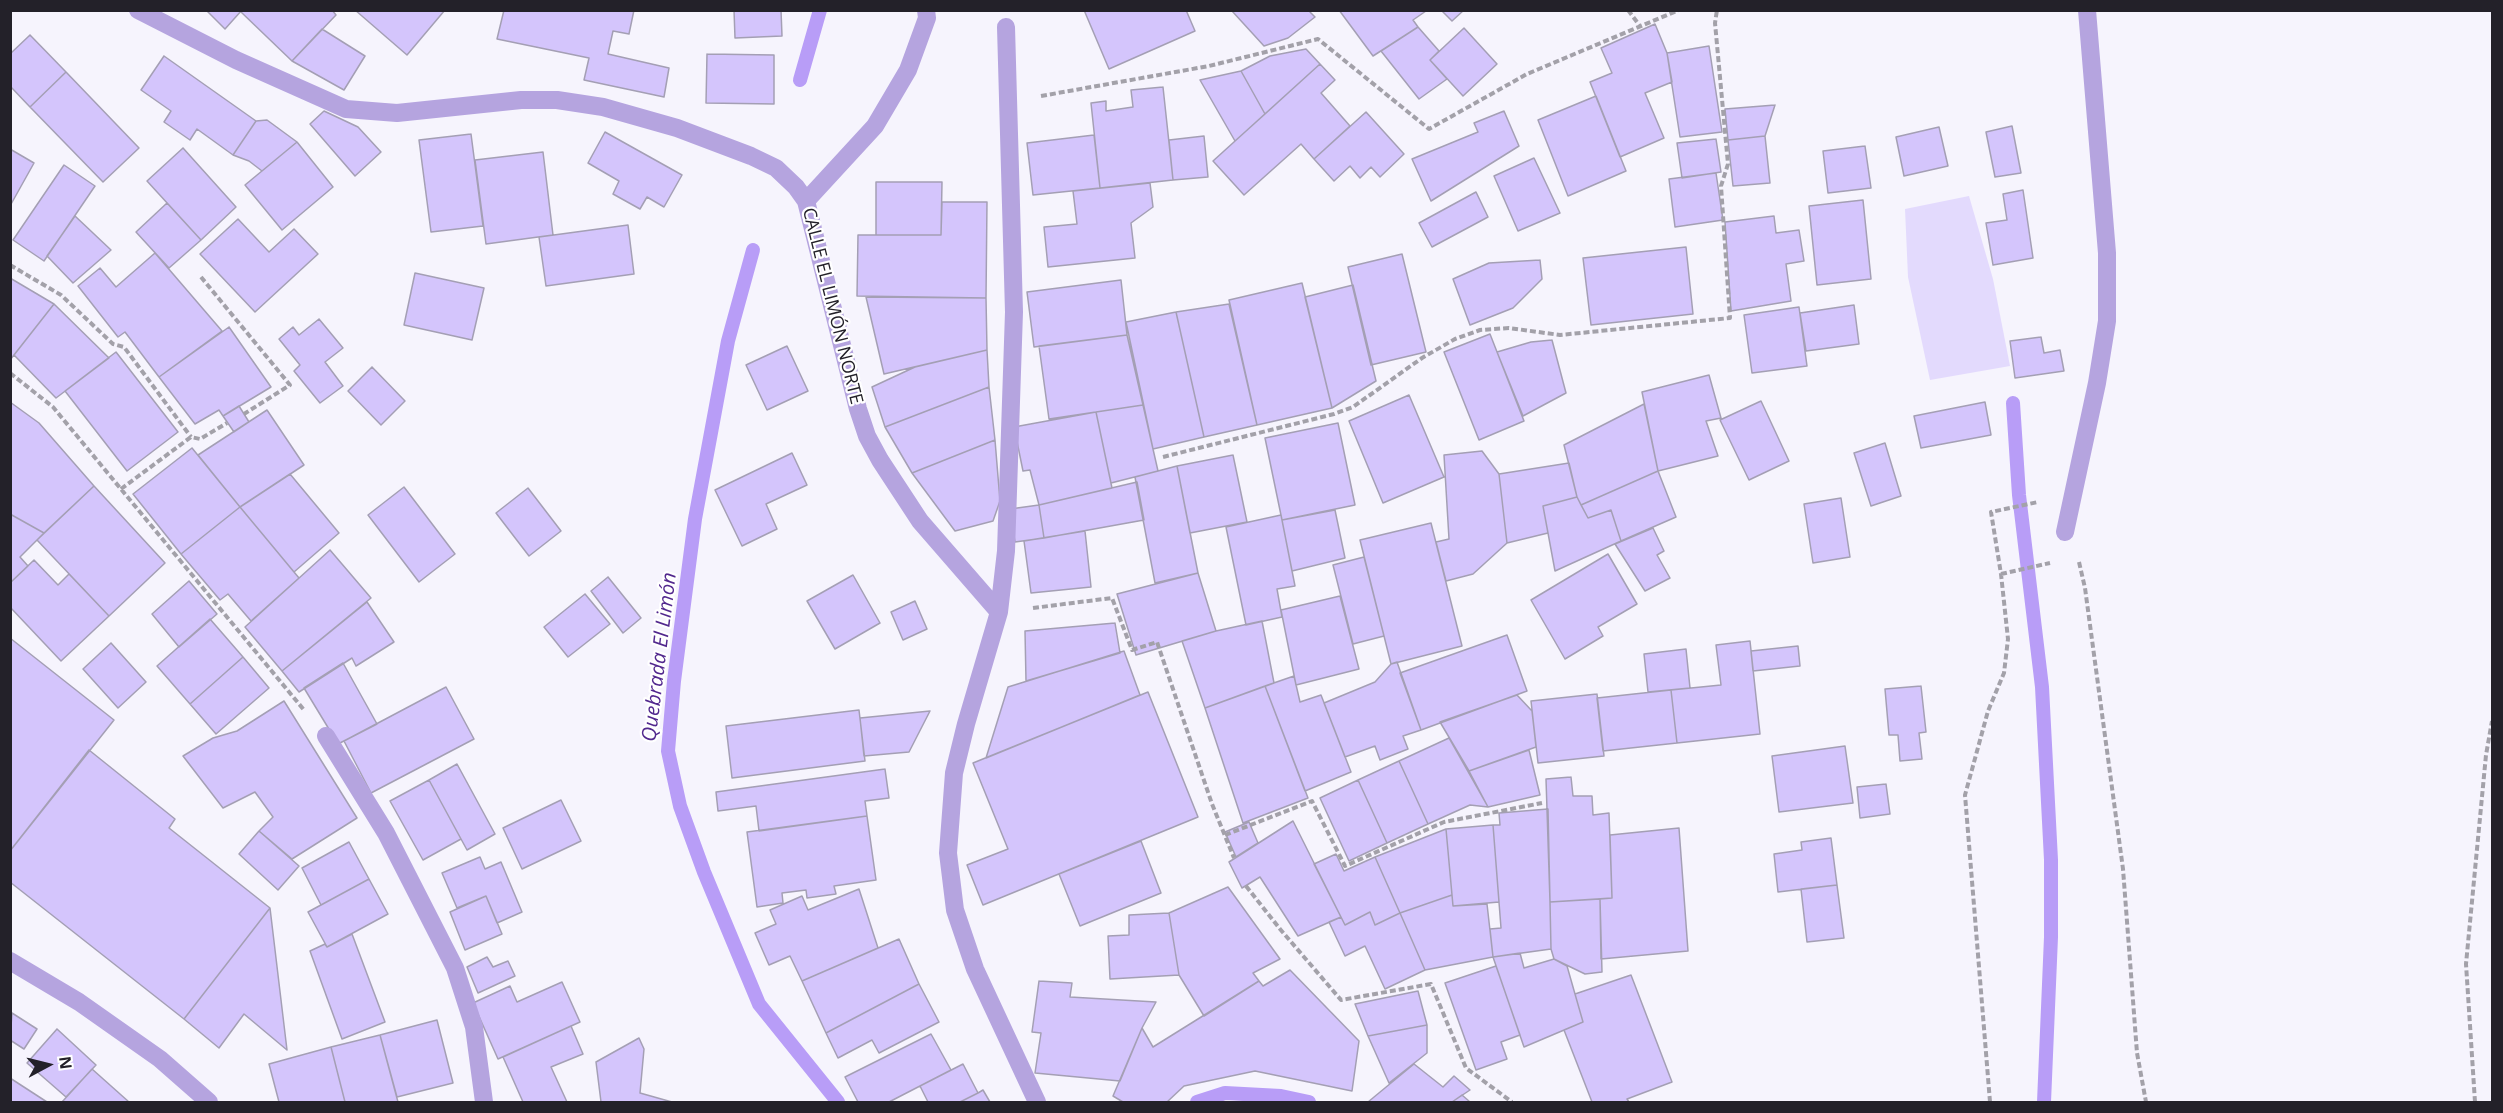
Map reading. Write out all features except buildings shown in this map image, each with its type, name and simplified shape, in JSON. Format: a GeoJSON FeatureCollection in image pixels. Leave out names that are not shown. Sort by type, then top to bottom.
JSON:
{"type":"FeatureCollection","features":[{"type":"Feature","properties":{"kind":"street","name":"CALLE EL LIMÓN NORTE"},"geometry":{"type":"LineString","coordinates":[[138,10],[236,60],[346,109],[397,114],[521,100],[557,100],[603,107],[677,128],[768,164],[784,175],[806,201],[858,409],[867,436],[920,521],[999,612]]}},
{"type":"Feature","properties":{"kind":"street"},"geometry":{"type":"LineString","coordinates":[[806,201],[875,126],[908,70],[927,18],[926,10]]}},
{"type":"Feature","properties":{"kind":"street"},"geometry":{"type":"LineString","coordinates":[[2066,532],[2097,383],[2107,321],[2107,253],[2087,10]]}},
{"type":"Feature","properties":{"kind":"street"},"geometry":{"type":"LineString","coordinates":[[1006,27],[1014,312],[1006,551],[999,612],[954,773],[948,853],[956,910],[975,969],[1037,1102]]}},
{"type":"Feature","properties":{"kind":"street"},"geometry":{"type":"LineString","coordinates":[[326,736],[386,833],[455,968],[474,1027],[484,1102]]}},
{"type":"Feature","properties":{"kind":"street"},"geometry":{"type":"LineString","coordinates":[[10,961],[88,1008],[160,1059],[209,1102]]}},
{"type":"Feature","properties":{"kind":"path"},"geometry":{"type":"LineString","coordinates":[[1628,10],[1641,26]]}},
{"type":"Feature","properties":{"kind":"path"},"geometry":{"type":"LineString","coordinates":[[1008,102],[1209,66],[1318,39],[1429,129],[1527,74],[1679,10]]}},
{"type":"Feature","properties":{"kind":"path"},"geometry":{"type":"LineString","coordinates":[[1163,457],[1334,414],[1353,407],[1422,358],[1455,339],[1480,330],[1509,327],[1560,335],[1730,318],[1721,186],[1728,164],[1715,23],[1717,10]]}},
{"type":"Feature","properties":{"kind":"path"},"geometry":{"type":"LineString","coordinates":[[10,265],[61,295],[113,344],[124,347],[191,437],[200,439],[227,423]]}},
{"type":"Feature","properties":{"kind":"path"},"geometry":{"type":"LineString","coordinates":[[201,277],[291,385],[244,414]]}},
{"type":"Feature","properties":{"kind":"path"},"geometry":{"type":"LineString","coordinates":[[10,373],[53,407],[326,736]]}},
{"type":"Feature","properties":{"kind":"path"},"geometry":{"type":"LineString","coordinates":[[121,489],[191,437]]}},
{"type":"Feature","properties":{"kind":"path"},"geometry":{"type":"LineString","coordinates":[[1990,1102],[1965,795],[1988,711],[2004,673],[2008,639],[1991,512],[2029,504]]}},
{"type":"Feature","properties":{"kind":"path"},"geometry":{"type":"LineString","coordinates":[[2066,532],[2078,555],[2085,588],[2123,869],[2136,1053],[2146,1102]]}},
{"type":"Feature","properties":{"kind":"path"},"geometry":{"type":"LineString","coordinates":[[2001,574],[2036,567]]}},
{"type":"Feature","properties":{"kind":"path"},"geometry":{"type":"LineString","coordinates":[[999,612],[1112,598],[1132,650],[1157,642],[1212,804],[1234,858]]}},
{"type":"Feature","properties":{"kind":"path"},"geometry":{"type":"LineString","coordinates":[[2475,1102],[2466,964],[2486,755],[2493,721]]}},
{"type":"Feature","properties":{"kind":"path"},"geometry":{"type":"LineString","coordinates":[[1225,835],[1312,801],[1345,866],[1444,822],[1542,802]]}},
{"type":"Feature","properties":{"kind":"path"},"geometry":{"type":"LineString","coordinates":[[1246,886],[1341,1000],[1431,984],[1466,1068],[1512,1102]]}},
{"type":"Feature","properties":{"kind":"shaded area"},"geometry":{"type":"Polygon","coordinates":[[[1969,196],[1993,279],[2010,366],[1930,380],[1908,277],[1905,209],[1969,196]]]}},
{"type":"Feature","properties":{"kind":"waterway","name":"Quebrada El Limón"},"geometry":{"type":"LineString","coordinates":[[800,80],[820,10]]}},
{"type":"Feature","properties":{"kind":"waterway","name":"Quebrada El Limón"},"geometry":{"type":"LineString","coordinates":[[753,250],[728,341],[695,519],[674,681],[668,751],[680,806],[704,872],[759,1004],[838,1102]]}},
{"type":"Feature","properties":{"kind":"waterway"},"geometry":{"type":"LineString","coordinates":[[2013,403],[2019,495],[2042,687],[2051,860],[2051,937],[2044,1102]]}},
{"type":"Feature","properties":{"kind":"waterway"},"geometry":{"type":"LineString","coordinates":[[1197,1102],[1225,1093],[1281,1096],[1309,1102]]}}]}
